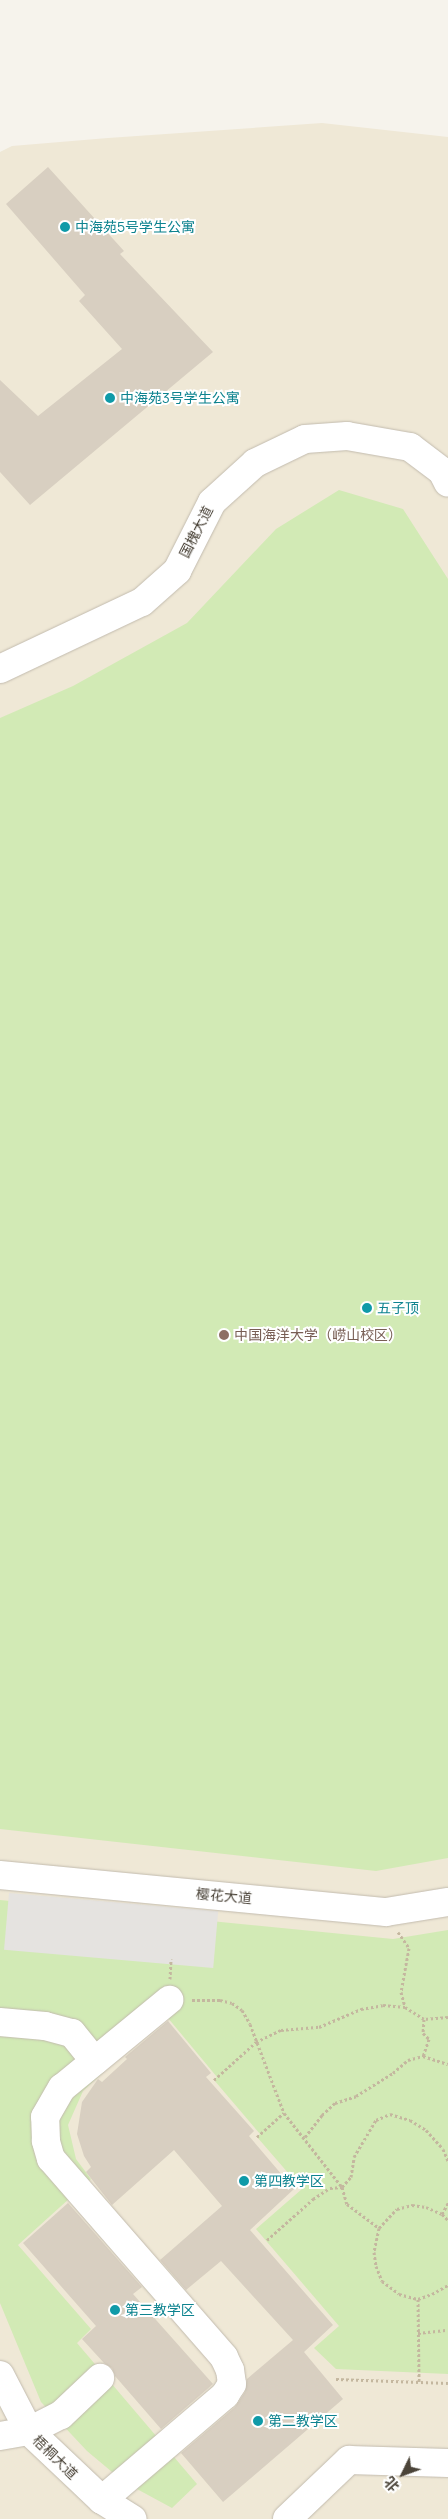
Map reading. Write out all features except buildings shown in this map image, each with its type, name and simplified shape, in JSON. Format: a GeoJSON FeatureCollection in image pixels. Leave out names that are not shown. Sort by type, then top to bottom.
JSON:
{"type":"FeatureCollection","features":[{"type":"Feature","properties":{"kind":"lane","name":"国槐大道"},"geometry":{"type":"LineString","coordinates":[[0,669],[142,602],[176,570],[212,502],[255,463],[305,439],[348,436],[410,447],[442,471],[448,483]]}},
{"type":"Feature","properties":{"kind":"lane","name":"樱花大道"},"geometry":{"type":"LineString","coordinates":[[0,1875],[386,1912],[448,1902]]}},
{"type":"Feature","properties":{"kind":"lane"},"geometry":{"type":"LineString","coordinates":[[102,2500],[225,2395],[232,2384],[230,2370],[224,2357],[51,2159],[46,2141],[45,2117],[62,2088],[169,2000]]}},
{"type":"Feature","properties":{"kind":"lane"},"geometry":{"type":"LineString","coordinates":[[0,2022],[45,2026],[72,2033],[95,2061]]}},
{"type":"Feature","properties":{"kind":"lane","name":"梧桐大道"},"geometry":{"type":"LineString","coordinates":[[0,2375],[29,2431],[102,2500],[132,2519]]}},
{"type":"Feature","properties":{"kind":"lane"},"geometry":{"type":"LineString","coordinates":[[0,2436],[29,2431],[61,2414],[100,2378]]}},
{"type":"Feature","properties":{"kind":"lane"},"geometry":{"type":"LineString","coordinates":[[287,2519],[349,2460],[448,2463]]}},
{"type":"Feature","properties":{"kind":"path"},"geometry":{"type":"LineString","coordinates":[[386,1912],[409,1948],[401,1992],[406,2007]]}},
{"type":"Feature","properties":{"kind":"path"},"geometry":{"type":"LineString","coordinates":[[171,1959],[169,2000],[220,2000],[232,2003],[242,2010],[250,2024],[284,2113],[305,2137],[342,2187],[347,2204],[379,2228]]}},
{"type":"Feature","properties":{"kind":"path"},"geometry":{"type":"LineString","coordinates":[[214,2080],[256,2042],[281,2030],[319,2027],[361,2009],[384,2005],[406,2007],[424,2019],[448,2017]]}},
{"type":"Feature","properties":{"kind":"path"},"geometry":{"type":"LineString","coordinates":[[423,2056],[429,2040],[423,2032],[424,2019]]}},
{"type":"Feature","properties":{"kind":"path"},"geometry":{"type":"LineString","coordinates":[[305,2137],[322,2115],[335,2103],[356,2096],[393,2073],[408,2060],[423,2056],[448,2064]]}},
{"type":"Feature","properties":{"kind":"path"},"geometry":{"type":"LineString","coordinates":[[257,2137],[284,2113]]}},
{"type":"Feature","properties":{"kind":"path"},"geometry":{"type":"LineString","coordinates":[[268,2240],[313,2199],[330,2188],[342,2187],[351,2177],[354,2157],[376,2120],[390,2114],[410,2120],[426,2130],[443,2149],[448,2161]]}},
{"type":"Feature","properties":{"kind":"path"},"geometry":{"type":"LineString","coordinates":[[442,2214],[448,2203]]}},
{"type":"Feature","properties":{"kind":"path"},"geometry":{"type":"LineString","coordinates":[[448,2220],[442,2214],[426,2207],[412,2205],[397,2210],[379,2228],[374,2252],[376,2266],[382,2281],[399,2294],[418,2299],[432,2294],[448,2284]]}},
{"type":"Feature","properties":{"kind":"path"},"geometry":{"type":"LineString","coordinates":[[418,2299],[419,2382]]}},
{"type":"Feature","properties":{"kind":"path"},"geometry":{"type":"LineString","coordinates":[[418,2333],[448,2330]]}},
{"type":"Feature","properties":{"kind":"path"},"geometry":{"type":"LineString","coordinates":[[336,2379],[448,2383]]}},
{"type":"Feature","properties":{"kind":"shaded area","name":"中国海洋大学（崂山校区）"},"geometry":{"type":"Polygon","coordinates":[[[322,123],[448,137],[448,2519],[0,2519],[0,152],[12,146],[322,123]]]}},
{"type":"Feature","properties":{"kind":"shaded area"},"geometry":{"type":"Polygon","coordinates":[[[9,1893],[218,1911],[213,1968],[4,1950],[9,1893]]]}},
{"type":"Feature","properties":{"kind":"green space"},"geometry":{"type":"Polygon","coordinates":[[[339,490],[403,509],[448,579],[448,1858],[376,1871],[0,1829],[0,718],[73,686],[187,623],[276,529],[339,490]]]}},
{"type":"Feature","properties":{"kind":"green space"},"geometry":{"type":"Polygon","coordinates":[[[0,1900],[393,1939],[448,1930],[448,2374],[336,2369],[314,2348],[339,2326],[256,2229],[302,2189],[257,2137],[260,2134],[214,2080],[217,2077],[163,2012],[121,2056],[83,2091],[68,2125],[76,2159],[91,2179],[18,2245],[91,2329],[77,2343],[197,2484],[172,2508],[124,2482],[87,2451],[41,2402],[0,2303],[0,1900]]]}},
{"type":"Feature","properties":{"kind":"place","name":"中海苑5号学生公寓"},"geometry":{"type":"Point","coordinates":[65,227]}},
{"type":"Feature","properties":{"kind":"place","name":"中海苑3号学生公寓"},"geometry":{"type":"Point","coordinates":[110,398]}},
{"type":"Feature","properties":{"kind":"place","name":"五子顶"},"geometry":{"type":"Point","coordinates":[367,1308]}},
{"type":"Feature","properties":{"kind":"place","name":"中国海洋大学（崂山校区）"},"geometry":{"type":"Point","coordinates":[224,1335]}},
{"type":"Feature","properties":{"kind":"place","name":"第四教学区"},"geometry":{"type":"Point","coordinates":[244,2181]}},
{"type":"Feature","properties":{"kind":"place","name":"第三教学区"},"geometry":{"type":"Point","coordinates":[115,2310]}},
{"type":"Feature","properties":{"kind":"place","name":"第二教学区"},"geometry":{"type":"Point","coordinates":[258,2421]}}]}
